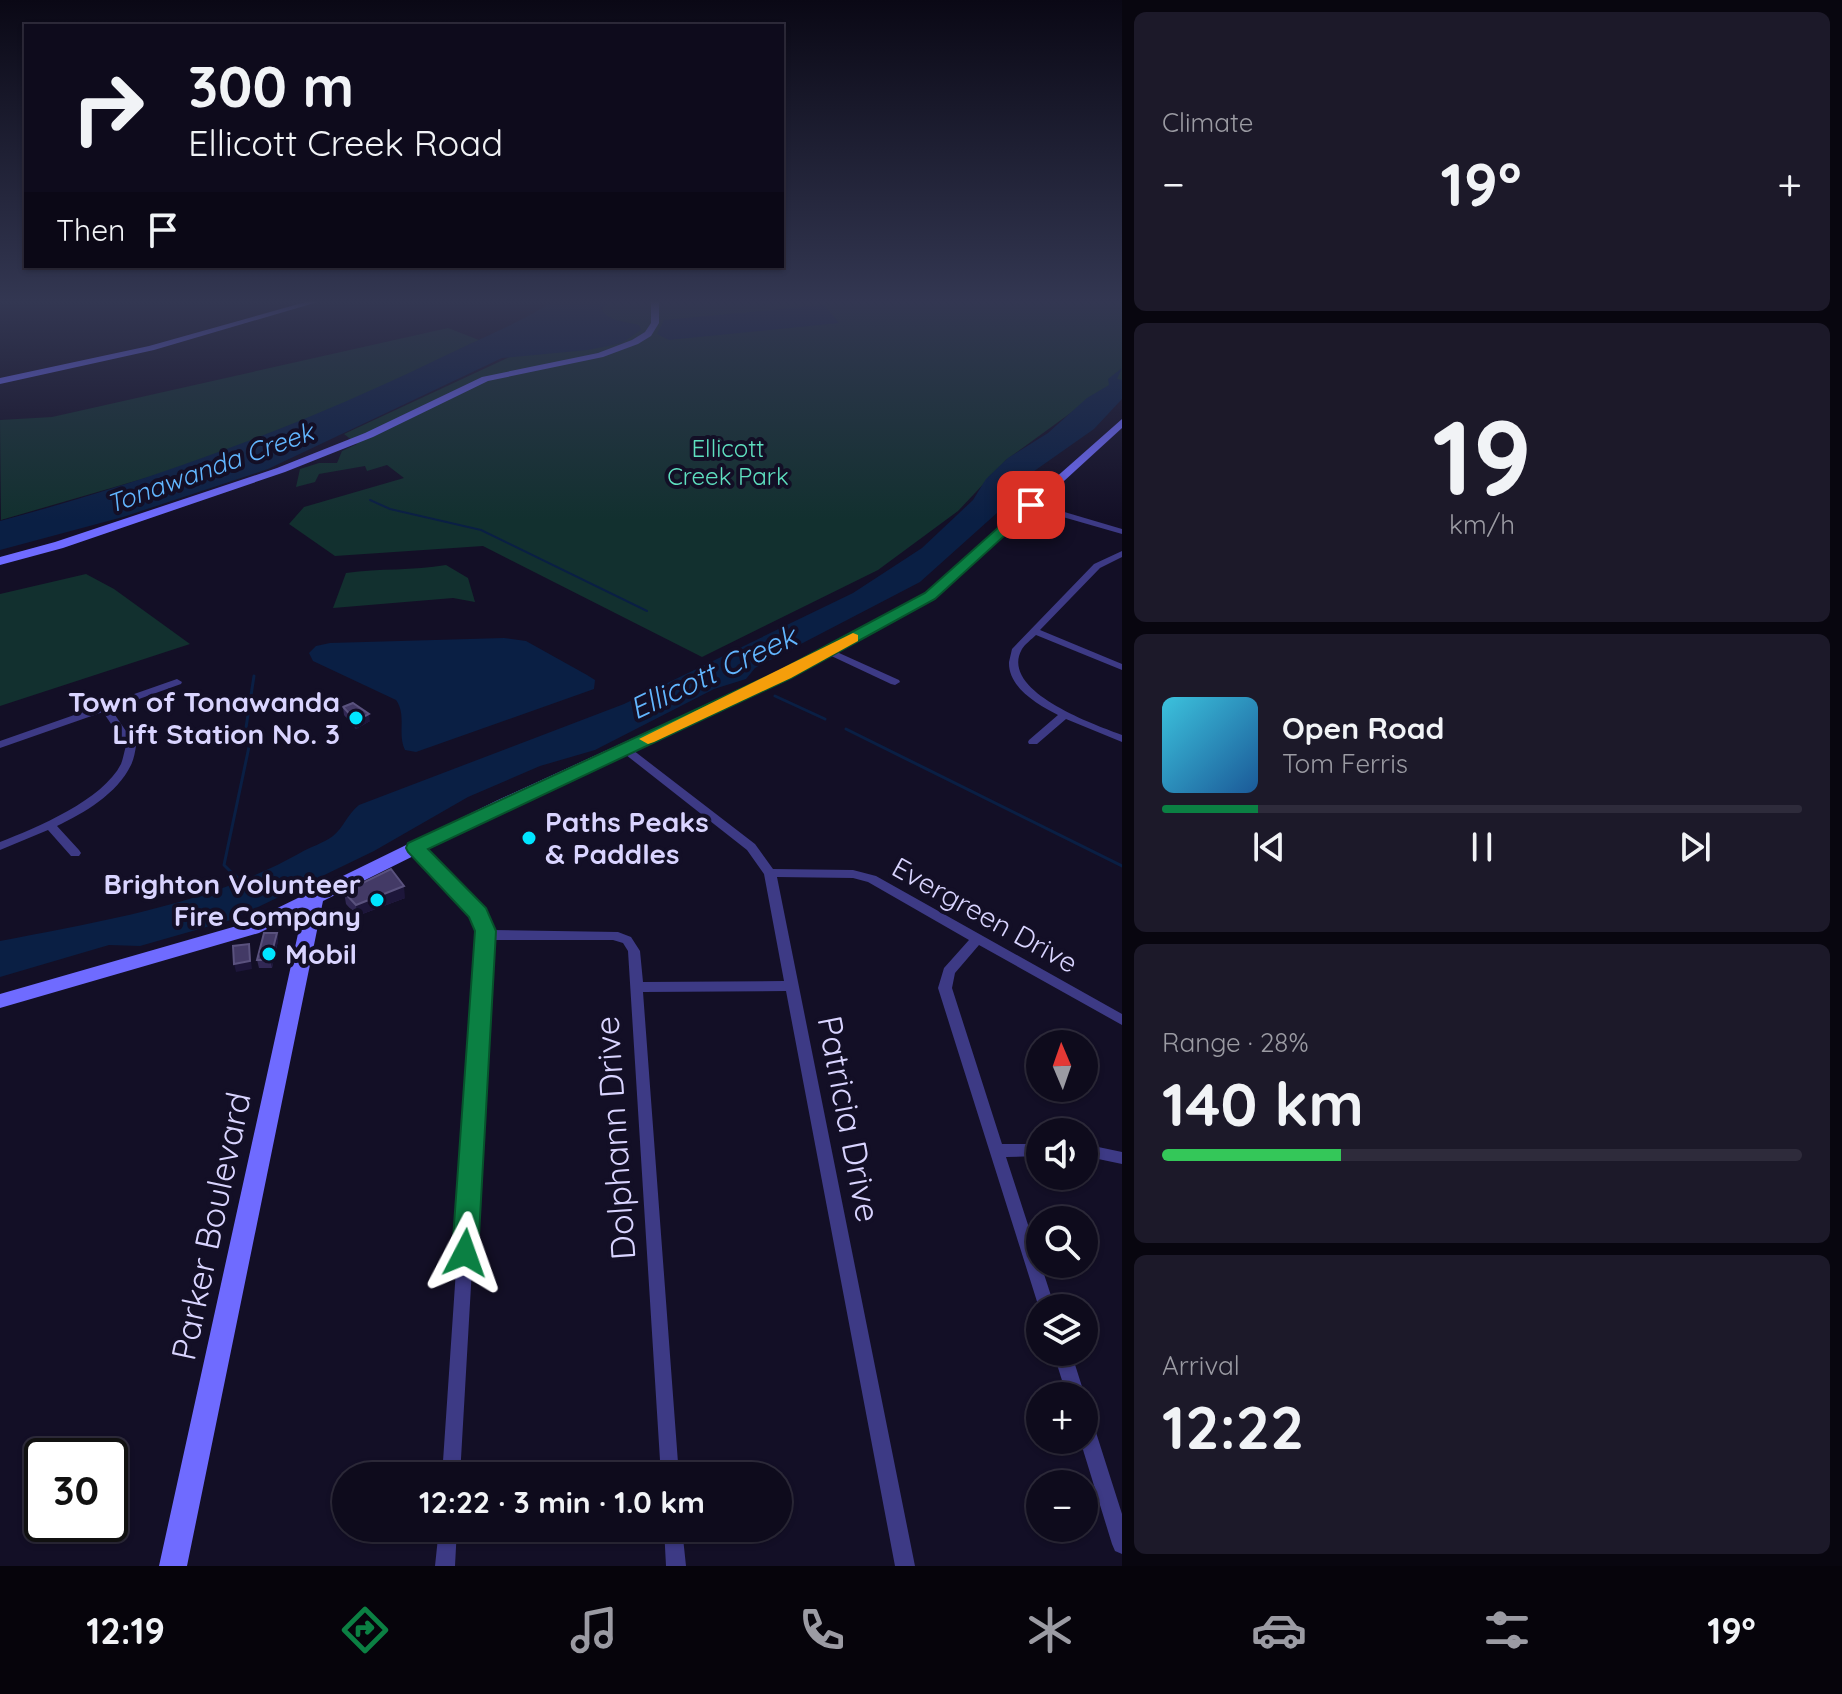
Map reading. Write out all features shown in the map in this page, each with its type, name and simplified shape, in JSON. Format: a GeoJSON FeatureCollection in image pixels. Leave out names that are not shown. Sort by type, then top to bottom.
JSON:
{"type":"FeatureCollection","features":[{"type":"Feature","properties":{"kind":"street"},"geometry":{"type":"LineString","coordinates":[[0,381],[32,374]]}},
{"type":"Feature","properties":{"kind":"street"},"geometry":{"type":"LineString","coordinates":[[0,561],[68,542],[281,470],[369,435],[485,379],[509,374]]}},
{"type":"Feature","properties":{"kind":"street"},"geometry":{"type":"LineString","coordinates":[[0,1001],[227,937],[314,900],[415,848],[828,651],[930,596],[1122,422]]}},
{"type":"Feature","properties":{"kind":"street"},"geometry":{"type":"LineString","coordinates":[[1031,505],[1122,532]]}},
{"type":"Feature","properties":{"kind":"street"},"geometry":{"type":"LineString","coordinates":[[1122,554],[1097,566],[1014,655],[1016,674],[1035,697],[1122,739]]}},
{"type":"Feature","properties":{"kind":"street"},"geometry":{"type":"LineString","coordinates":[[1034,631],[1122,667]]}},
{"type":"Feature","properties":{"kind":"street"},"geometry":{"type":"LineString","coordinates":[[828,651],[895,682]]}},
{"type":"Feature","properties":{"kind":"street"},"geometry":{"type":"LineString","coordinates":[[0,745],[177,682]]}},
{"type":"Feature","properties":{"kind":"street"},"geometry":{"type":"LineString","coordinates":[[0,846],[49,825],[102,792],[128,761],[129,739],[105,708]]}},
{"type":"Feature","properties":{"kind":"street"},"geometry":{"type":"LineString","coordinates":[[1033,742],[1066,714]]}},
{"type":"Feature","properties":{"kind":"street","name":"Patricia Drive"},"geometry":{"type":"LineString","coordinates":[[625,749],[751,847],[770,873],[905,1566]]}},
{"type":"Feature","properties":{"kind":"street"},"geometry":{"type":"LineString","coordinates":[[49,825],[75,853]]}},
{"type":"Feature","properties":{"kind":"street"},"geometry":{"type":"LineString","coordinates":[[415,848],[478,913],[486,935],[452,1462]]}},
{"type":"Feature","properties":{"kind":"street","name":"Evergreen Drive"},"geometry":{"type":"LineString","coordinates":[[770,873],[862,875],[1122,1020]]}},
{"type":"Feature","properties":{"kind":"street","name":"Parker Boulevard"},"geometry":{"type":"LineString","coordinates":[[173,1566],[314,900]]}},
{"type":"Feature","properties":{"kind":"street","name":"Dolphann Drive"},"geometry":{"type":"LineString","coordinates":[[486,935],[621,937],[634,951],[669,1462]]}},
{"type":"Feature","properties":{"kind":"street"},"geometry":{"type":"LineString","coordinates":[[978,938],[949,971],[945,988],[1043,1294]]}},
{"type":"Feature","properties":{"kind":"street"},"geometry":{"type":"LineString","coordinates":[[637,987],[792,986]]}},
{"type":"Feature","properties":{"kind":"street"},"geometry":{"type":"LineString","coordinates":[[997,1151],[1026,1150]]}},
{"type":"Feature","properties":{"kind":"street"},"geometry":{"type":"LineString","coordinates":[[1098,1153],[1122,1158]]}},
{"type":"Feature","properties":{"kind":"street"},"geometry":{"type":"LineString","coordinates":[[1094,1454],[1122,1544]]}},
{"type":"Feature","properties":{"kind":"street"},"geometry":{"type":"LineString","coordinates":[[445,1566],[447,1542]]}},
{"type":"Feature","properties":{"kind":"street"},"geometry":{"type":"LineString","coordinates":[[674,1542],[676,1566]]}},
{"type":"Feature","properties":{"kind":"green space"},"geometry":{"type":"Polygon","coordinates":[[[243,374],[408,374],[354,400],[187,466],[1,520],[0,420],[52,417],[243,374]]]}},
{"type":"Feature","properties":{"kind":"green space","name":"Ellicott Creek Park"},"geometry":{"type":"Polygon","coordinates":[[[473,374],[1122,374],[1122,386],[1087,401],[1006,460],[958,511],[878,570],[702,657],[483,546],[335,556],[289,524],[304,507],[404,478],[387,465],[367,471],[365,466],[319,474],[315,482],[296,487],[300,469],[319,463],[337,463],[342,451],[357,444],[344,434],[473,374]]]}},
{"type":"Feature","properties":{"kind":"green space"},"geometry":{"type":"Polygon","coordinates":[[[446,565],[468,578],[475,602],[453,598],[333,608],[346,573],[446,565]]]}},
{"type":"Feature","properties":{"kind":"green space"},"geometry":{"type":"Polygon","coordinates":[[[86,574],[114,589],[190,644],[0,706],[0,594],[86,574]]]}},
{"type":"Feature","properties":{"kind":"water","name":"Tonawanda Creek"},"geometry":{"type":"Polygon","coordinates":[[[406,374],[468,374],[268,469],[123,517],[0,550],[0,521],[111,489],[220,452],[406,374]]]}},
{"type":"Feature","properties":{"kind":"water","name":"Ellicott Creek"},"geometry":{"type":"Polygon","coordinates":[[[1119,374],[1117,379],[1122,380],[1122,399],[1094,429],[1020,481],[1007,504],[920,582],[755,668],[746,679],[714,689],[595,750],[540,766],[468,797],[374,851],[231,920],[140,946],[109,945],[0,977],[0,941],[154,909],[265,871],[337,833],[359,805],[624,704],[853,593],[922,548],[973,500],[986,479],[1008,458],[1048,433],[1087,398],[1109,385],[1108,379],[1119,374]]]}},
{"type":"Feature","properties":{"kind":"water"},"geometry":{"type":"Polygon","coordinates":[[[504,638],[526,641],[587,675],[595,680],[594,689],[416,752],[405,750],[401,712],[396,700],[313,661],[309,653],[316,646],[330,643],[504,638]]]}},
{"type":"Feature","properties":{"kind":"building"},"geometry":{"type":"Polygon","coordinates":[[[353,703],[369,714],[356,721],[343,707],[353,703]]]}},
{"type":"Feature","properties":{"kind":"building"},"geometry":{"type":"Polygon","coordinates":[[[391,869],[404,886],[356,905],[344,892],[391,869]]]}},
{"type":"Feature","properties":{"kind":"building"},"geometry":{"type":"Polygon","coordinates":[[[264,933],[277,933],[270,960],[257,960],[264,933]]]}},
{"type":"Feature","properties":{"kind":"building"},"geometry":{"type":"Polygon","coordinates":[[[249,944],[250,961],[234,964],[233,946],[249,944]]]}},
{"type":"Feature","properties":{"kind":"waterway"},"geometry":{"type":"LineString","coordinates":[[370,500],[390,509],[481,530],[647,611]]}},
{"type":"Feature","properties":{"kind":"waterway"},"geometry":{"type":"LineString","coordinates":[[240,881],[224,865],[250,742],[245,734],[254,676]]}},
{"type":"Feature","properties":{"kind":"waterway"},"geometry":{"type":"LineString","coordinates":[[775,696],[825,719]]}},
{"type":"Feature","properties":{"kind":"waterway"},"geometry":{"type":"LineString","coordinates":[[846,729],[1122,866]]}},
{"type":"Feature","properties":{"kind":"slow traffic"},"geometry":{"type":"LineString","coordinates":[[648,739],[729,702],[853,638]]}},
{"type":"Feature","properties":{"kind":"place","name":"Town of Tonawanda Lift Station No. 3"},"geometry":{"type":"Point","coordinates":[356,718]}},
{"type":"Feature","properties":{"kind":"place","name":"Paths Peaks & Paddles"},"geometry":{"type":"Point","coordinates":[529,838]}},
{"type":"Feature","properties":{"kind":"place","name":"Brighton Volunteer Fire Company"},"geometry":{"type":"Point","coordinates":[377,900]}},
{"type":"Feature","properties":{"kind":"place","name":"Mobil"},"geometry":{"type":"Point","coordinates":[269,954]}},
{"type":"Feature","properties":{"kind":"route"},"geometry":{"type":"LineString","coordinates":[[465,1253],[485,931],[478,913],[415,848],[729,702],[930,596],[1031,505]]}}]}
